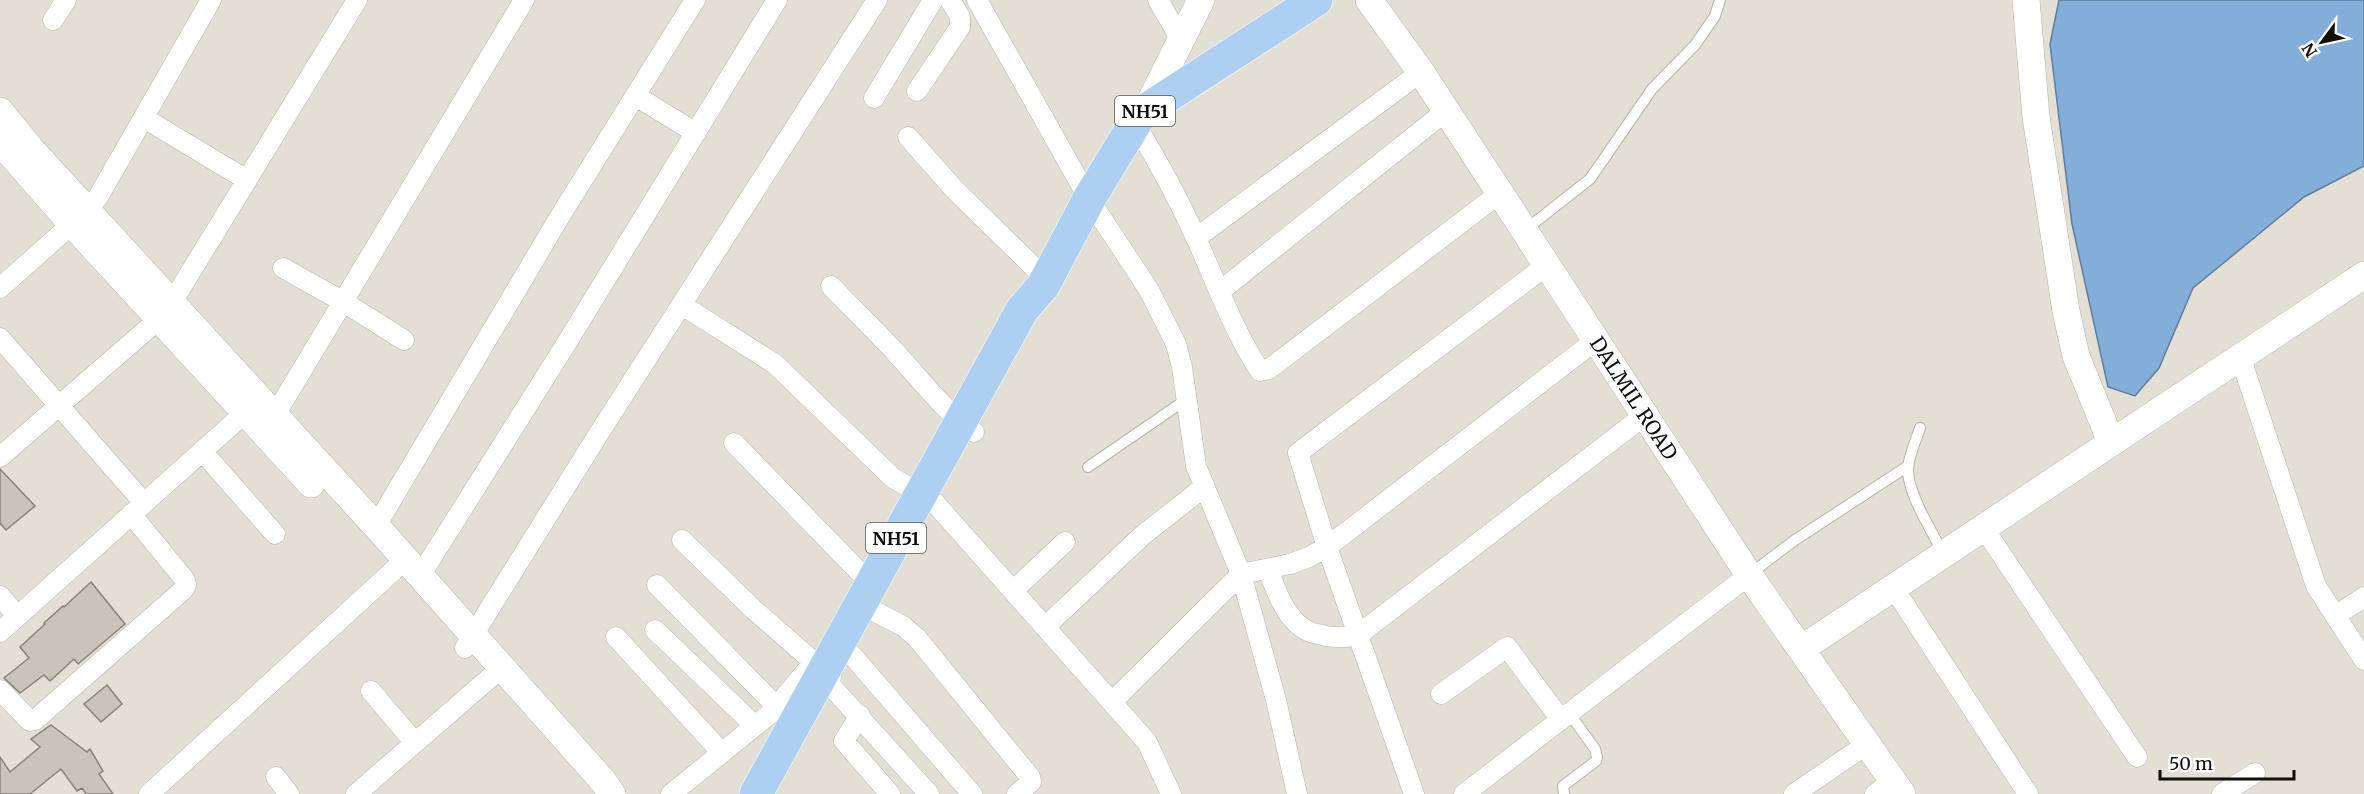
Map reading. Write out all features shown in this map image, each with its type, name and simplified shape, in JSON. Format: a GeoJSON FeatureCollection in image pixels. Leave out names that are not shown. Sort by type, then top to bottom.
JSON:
{"type":"FeatureCollection","features":[{"type":"Feature","properties":{"kind":"highway","name":"NH51"},"geometry":{"type":"LineString","coordinates":[[756,794],[831,671],[928,498],[967,427],[1022,310],[1045,283],[1089,199],[1141,117],[1316,0]]}},
{"type":"Feature","properties":{"kind":"highway","name":"NH51"},"geometry":{"type":"LineString","coordinates":[[771,794],[831,671]]}},
{"type":"Feature","properties":{"kind":"street"},"geometry":{"type":"LineString","coordinates":[[53,20],[66,0]]}},
{"type":"Feature","properties":{"kind":"street"},"geometry":{"type":"LineString","coordinates":[[0,288],[98,197],[212,0]]}},
{"type":"Feature","properties":{"kind":"street"},"geometry":{"type":"LineString","coordinates":[[0,457],[165,311],[357,0]]}},
{"type":"Feature","properties":{"kind":"street"},"geometry":{"type":"LineString","coordinates":[[0,632],[202,451],[260,416],[342,301],[524,0]]}},
{"type":"Feature","properties":{"kind":"street"},"geometry":{"type":"LineString","coordinates":[[376,526],[562,213],[695,0]]}},
{"type":"Feature","properties":{"kind":"street"},"geometry":{"type":"LineString","coordinates":[[149,794],[406,569],[696,133],[777,0]]}},
{"type":"Feature","properties":{"kind":"street"},"geometry":{"type":"LineString","coordinates":[[469,641],[877,0]]}},
{"type":"Feature","properties":{"kind":"street"},"geometry":{"type":"LineString","coordinates":[[874,98],[933,0]]}},
{"type":"Feature","properties":{"kind":"street"},"geometry":{"type":"LineString","coordinates":[[917,90],[960,27],[960,17],[950,0]]}},
{"type":"Feature","properties":{"kind":"street"},"geometry":{"type":"LineString","coordinates":[[977,0],[1089,199],[1149,290],[1166,321],[1182,367],[1196,466],[1241,574],[1276,700],[1297,794]]}},
{"type":"Feature","properties":{"kind":"street"},"geometry":{"type":"LineString","coordinates":[[1158,0],[1181,40]]}},
{"type":"Feature","properties":{"kind":"street"},"geometry":{"type":"LineString","coordinates":[[1201,0],[1141,117],[1159,163],[1196,238],[1219,292],[1260,371],[1264,371],[1500,193]]}},
{"type":"Feature","properties":{"kind":"street","name":"DALMIL ROAD"},"geometry":{"type":"LineString","coordinates":[[1369,0],[1446,111],[1749,575],[1868,744],[1890,790]]}},
{"type":"Feature","properties":{"kind":"street"},"geometry":{"type":"LineString","coordinates":[[2026,0],[2036,117],[2066,311],[2076,356],[2111,442]]}},
{"type":"Feature","properties":{"kind":"street"},"geometry":{"type":"LineString","coordinates":[[1196,238],[1420,72]]}},
{"type":"Feature","properties":{"kind":"street"},"geometry":{"type":"LineString","coordinates":[[636,96],[696,133]]}},
{"type":"Feature","properties":{"kind":"street"},"geometry":{"type":"LineString","coordinates":[[0,111],[30,148],[79,217]]}},
{"type":"Feature","properties":{"kind":"street"},"geometry":{"type":"LineString","coordinates":[[1219,292],[1446,111]]}},
{"type":"Feature","properties":{"kind":"street"},"geometry":{"type":"LineString","coordinates":[[144,118],[247,180]]}},
{"type":"Feature","properties":{"kind":"street"},"geometry":{"type":"LineString","coordinates":[[908,137],[955,190],[1045,283]]}},
{"type":"Feature","properties":{"kind":"street"},"geometry":{"type":"LineString","coordinates":[[0,142],[79,217],[260,416],[406,569],[469,641],[603,781],[612,794]]}},
{"type":"Feature","properties":{"kind":"street"},"geometry":{"type":"LineString","coordinates":[[1414,794],[1327,547],[1298,453],[1547,265]]}},
{"type":"Feature","properties":{"kind":"street"},"geometry":{"type":"LineString","coordinates":[[283,268],[342,301],[404,340]]}},
{"type":"Feature","properties":{"kind":"street"},"geometry":{"type":"LineString","coordinates":[[1801,649],[2364,275]]}},
{"type":"Feature","properties":{"kind":"street"},"geometry":{"type":"LineString","coordinates":[[831,286],[967,427]]}},
{"type":"Feature","properties":{"kind":"street"},"geometry":{"type":"LineString","coordinates":[[682,305],[775,364],[893,478],[928,498],[1014,590],[1148,742],[1171,794]]}},
{"type":"Feature","properties":{"kind":"street"},"geometry":{"type":"LineString","coordinates":[[0,338],[58,406],[137,509],[185,580],[186,585],[36,720],[30,721],[24,717],[0,690]]}},
{"type":"Feature","properties":{"kind":"street"},"geometry":{"type":"LineString","coordinates":[[1113,701],[1241,574],[1268,570],[1310,557],[1327,547],[1596,340]]}},
{"type":"Feature","properties":{"kind":"street"},"geometry":{"type":"LineString","coordinates":[[2240,356],[2316,586],[2364,660]]}},
{"type":"Feature","properties":{"kind":"street"},"geometry":{"type":"LineString","coordinates":[[260,416],[376,526],[406,569]]}},
{"type":"Feature","properties":{"kind":"street"},"geometry":{"type":"LineString","coordinates":[[1268,570],[1280,599],[1307,631],[1335,638],[1358,635],[1645,416]]}},
{"type":"Feature","properties":{"kind":"street"},"geometry":{"type":"LineString","coordinates":[[734,443],[873,597],[917,638],[1030,777],[1031,782],[1017,794]]}},
{"type":"Feature","properties":{"kind":"street"},"geometry":{"type":"LineString","coordinates":[[202,451],[274,534]]}},
{"type":"Feature","properties":{"kind":"street"},"geometry":{"type":"LineString","coordinates":[[1046,626],[1143,535],[1204,487]]}},
{"type":"Feature","properties":{"kind":"street"},"geometry":{"type":"LineString","coordinates":[[1983,527],[2137,757]]}},
{"type":"Feature","properties":{"kind":"street"},"geometry":{"type":"LineString","coordinates":[[682,540],[753,609],[831,671],[972,794]]}},
{"type":"Feature","properties":{"kind":"street"},"geometry":{"type":"LineString","coordinates":[[1014,590],[1065,542]]}},
{"type":"Feature","properties":{"kind":"street"},"geometry":{"type":"LineString","coordinates":[[1464,794],[1749,575]]}},
{"type":"Feature","properties":{"kind":"street"},"geometry":{"type":"LineString","coordinates":[[657,585],[777,707]]}},
{"type":"Feature","properties":{"kind":"street"},"geometry":{"type":"LineString","coordinates":[[1893,587],[2028,794]]}},
{"type":"Feature","properties":{"kind":"street"},"geometry":{"type":"LineString","coordinates":[[0,596],[17,616]]}},
{"type":"Feature","properties":{"kind":"street"},"geometry":{"type":"LineString","coordinates":[[2335,616],[2364,597]]}},
{"type":"Feature","properties":{"kind":"street"},"geometry":{"type":"LineString","coordinates":[[655,630],[754,726]]}},
{"type":"Feature","properties":{"kind":"street"},"geometry":{"type":"LineString","coordinates":[[616,637],[722,753]]}},
{"type":"Feature","properties":{"kind":"street"},"geometry":{"type":"LineString","coordinates":[[469,641],[492,676],[600,794]]}},
{"type":"Feature","properties":{"kind":"street"},"geometry":{"type":"LineString","coordinates":[[1441,694],[1507,647],[1565,717]]}},
{"type":"Feature","properties":{"kind":"street"},"geometry":{"type":"LineString","coordinates":[[671,794],[777,707],[831,671]]}},
{"type":"Feature","properties":{"kind":"street"},"geometry":{"type":"LineString","coordinates":[[831,671],[860,716],[929,794]]}},
{"type":"Feature","properties":{"kind":"street"},"geometry":{"type":"LineString","coordinates":[[356,794],[492,676]]}},
{"type":"Feature","properties":{"kind":"street"},"geometry":{"type":"LineString","coordinates":[[371,691],[415,743]]}},
{"type":"Feature","properties":{"kind":"street"},"geometry":{"type":"LineString","coordinates":[[860,716],[844,741],[890,794]]}},
{"type":"Feature","properties":{"kind":"street"},"geometry":{"type":"LineString","coordinates":[[1794,794],[1868,744]]}},
{"type":"Feature","properties":{"kind":"street"},"geometry":{"type":"LineString","coordinates":[[2223,794],[2255,773]]}},
{"type":"Feature","properties":{"kind":"street"},"geometry":{"type":"LineString","coordinates":[[276,777],[290,794]]}},
{"type":"Feature","properties":{"kind":"lane"},"geometry":{"type":"LineString","coordinates":[[1524,231],[1569,198],[1590,179],[1648,95],[1695,45],[1715,16],[1720,0]]}},
{"type":"Feature","properties":{"kind":"lane"},"geometry":{"type":"LineString","coordinates":[[1088,467],[1187,399]]}},
{"type":"Feature","properties":{"kind":"lane"},"geometry":{"type":"LineString","coordinates":[[1920,428],[1908,466],[1913,492],[1943,554]]}},
{"type":"Feature","properties":{"kind":"lane"},"geometry":{"type":"LineString","coordinates":[[1749,575],[1795,540],[1908,466]]}},
{"type":"Feature","properties":{"kind":"lane"},"geometry":{"type":"LineString","coordinates":[[1564,794],[1563,786],[1596,761],[1597,757],[1595,749],[1565,717]]}},
{"type":"Feature","properties":{"kind":"water"},"geometry":{"type":"Polygon","coordinates":[[[2059,0],[2364,0],[2364,166],[2304,197],[2193,288],[2159,368],[2135,396],[2108,387],[2072,224],[2050,44],[2059,0]]]}},
{"type":"Feature","properties":{"kind":"building"},"geometry":{"type":"Polygon","coordinates":[[[0,469],[35,506],[6,530],[0,523],[0,469]]]}},
{"type":"Feature","properties":{"kind":"building"},"geometry":{"type":"Polygon","coordinates":[[[91,582],[125,624],[78,664],[74,659],[50,681],[44,675],[20,693],[4,678],[29,658],[20,647],[91,582]]]}},
{"type":"Feature","properties":{"kind":"building"},"geometry":{"type":"Polygon","coordinates":[[[107,685],[122,704],[101,722],[84,704],[107,685]]]}},
{"type":"Feature","properties":{"kind":"building"},"geometry":{"type":"Polygon","coordinates":[[[51,725],[87,752],[90,749],[103,771],[99,774],[113,794],[86,794],[82,788],[77,791],[61,769],[30,794],[0,794],[0,757],[10,772],[40,747],[31,739],[51,725]]]}}]}
